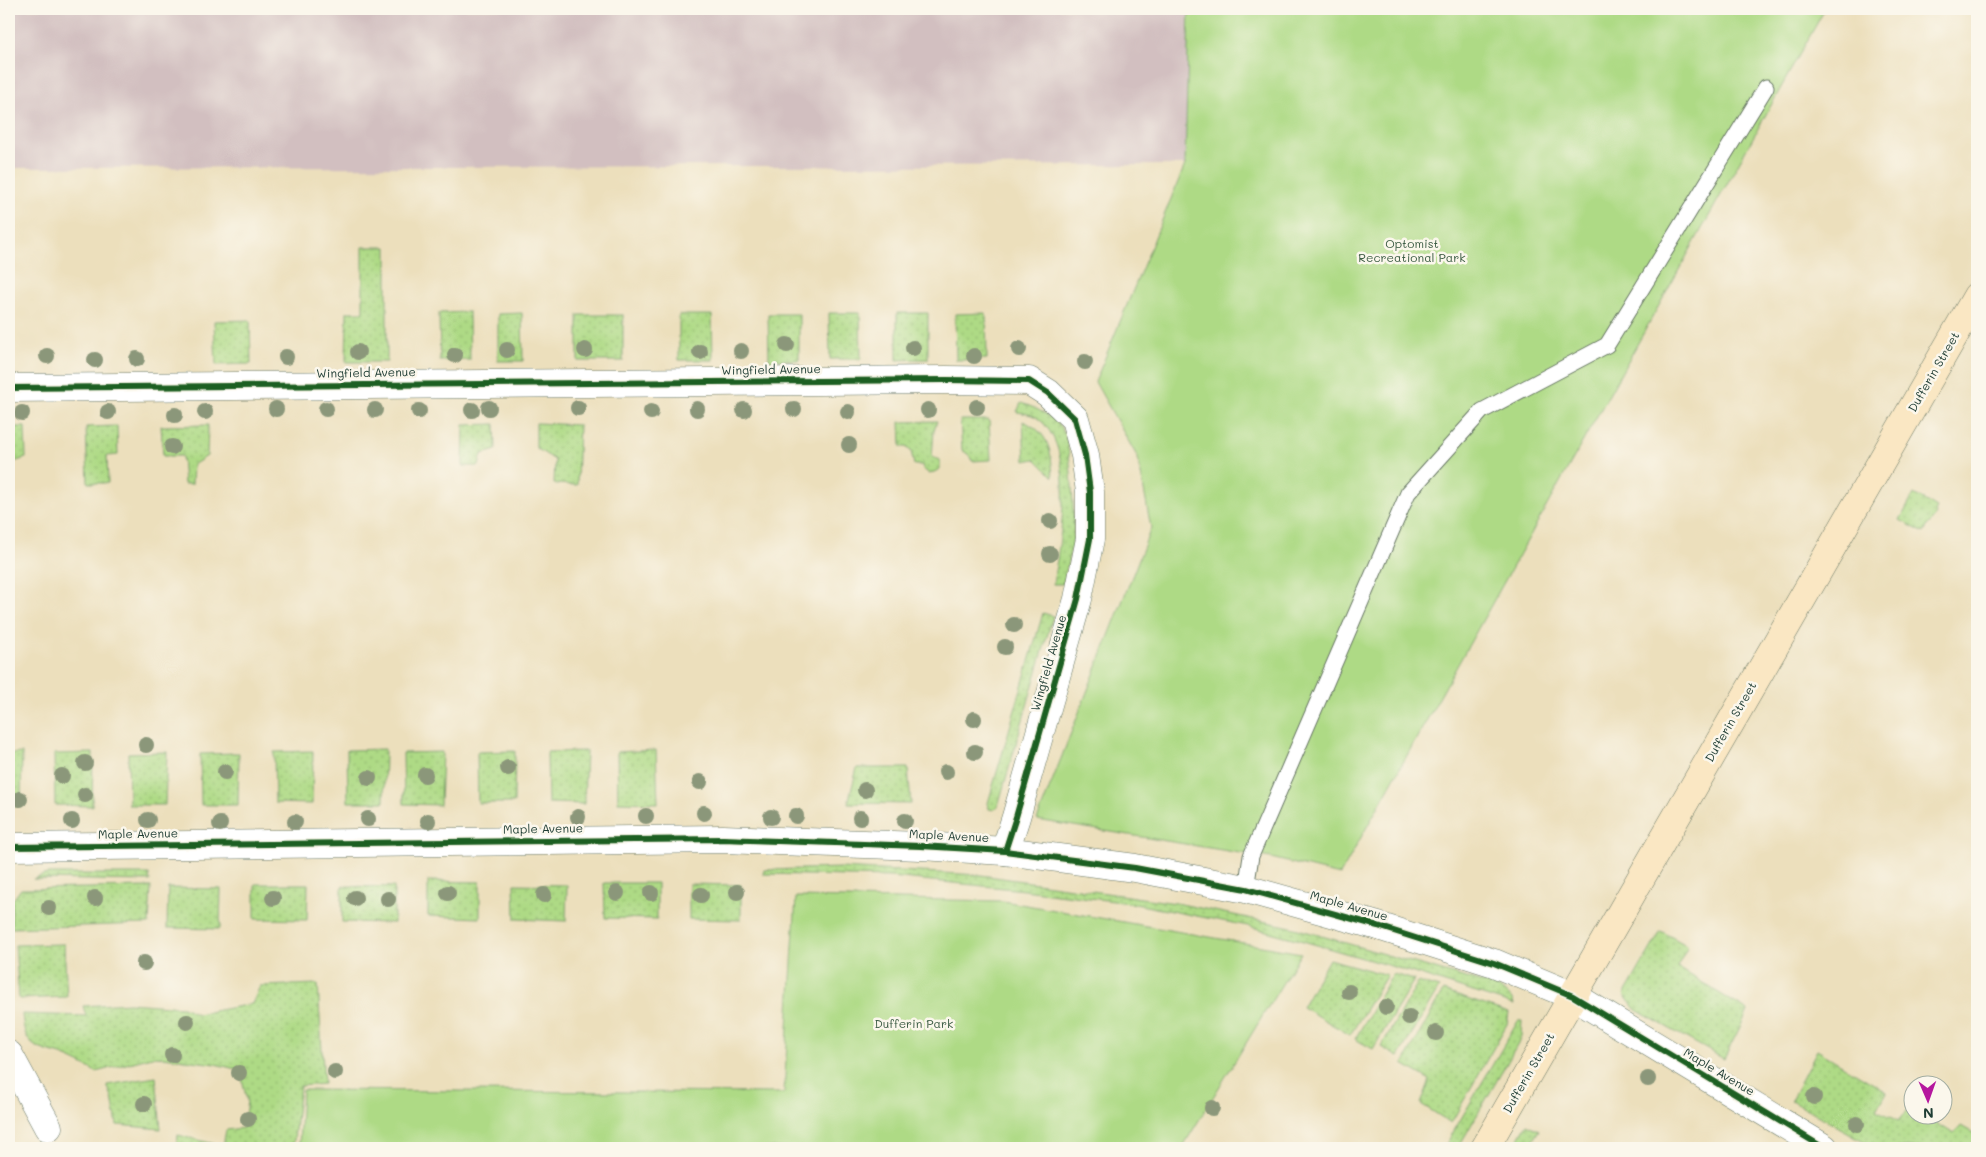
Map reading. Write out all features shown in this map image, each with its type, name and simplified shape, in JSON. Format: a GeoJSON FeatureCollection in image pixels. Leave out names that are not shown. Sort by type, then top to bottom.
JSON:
{"type":"FeatureCollection","features":[{"type":"Feature","properties":{"kind":"street","name":"Dufferin Street"},"geometry":{"type":"LineString","coordinates":[[1485,1148],[1977,296]]}},
{"type":"Feature","properties":{"kind":"street","name":"Wingfield Avenue"},"geometry":{"type":"LineString","coordinates":[[9,388],[946,380],[1029,381],[1048,392],[1075,419],[1085,455],[1090,492],[1090,539],[1078,598],[1005,850]]}},
{"type":"Feature","properties":{"kind":"street","name":"Maple Avenue"},"geometry":{"type":"LineString","coordinates":[[9,847],[723,839],[1005,850],[1135,868],[1246,889],[1378,926],[1494,964],[1573,996],[1824,1148]]}},
{"type":"Feature","properties":{"kind":"street"},"geometry":{"type":"LineString","coordinates":[[9,1055],[48,1126]]}},
{"type":"Feature","properties":{"kind":"lane"},"geometry":{"type":"LineString","coordinates":[[1246,889],[1250,856],[1408,493],[1482,411],[1607,345],[1766,87]]}},
{"type":"Feature","properties":{"kind":"shaded area"},"geometry":{"type":"Polygon","coordinates":[[[9,9],[1189,9],[1185,165],[9,168],[9,9]]]}},
{"type":"Feature","properties":{"kind":"green space","name":"Optomist Recreational Park"},"geometry":{"type":"Polygon","coordinates":[[[1189,9],[1825,9],[1340,875],[1271,858],[1037,820],[1151,528],[1138,458],[1095,382],[1185,165],[1189,9]]]}},
{"type":"Feature","properties":{"kind":"green space"},"geometry":{"type":"Polygon","coordinates":[[[363,247],[387,247],[387,362],[346,362],[347,312],[363,312],[363,247]]]}},
{"type":"Feature","properties":{"kind":"green space"},"geometry":{"type":"Polygon","coordinates":[[[469,312],[470,360],[440,361],[439,313],[469,312]]]}},
{"type":"Feature","properties":{"kind":"green space"},"geometry":{"type":"Polygon","coordinates":[[[522,313],[523,361],[498,361],[498,314],[522,313]]]}},
{"type":"Feature","properties":{"kind":"green space"},"geometry":{"type":"Polygon","coordinates":[[[829,313],[860,313],[861,359],[830,359],[829,313]]]}},
{"type":"Feature","properties":{"kind":"green space"},"geometry":{"type":"Polygon","coordinates":[[[897,313],[928,313],[928,359],[897,360],[897,313]]]}},
{"type":"Feature","properties":{"kind":"green space"},"geometry":{"type":"Polygon","coordinates":[[[986,313],[987,359],[956,360],[955,314],[986,313]]]}},
{"type":"Feature","properties":{"kind":"green space"},"geometry":{"type":"Polygon","coordinates":[[[768,314],[799,314],[799,360],[769,360],[768,314]]]}},
{"type":"Feature","properties":{"kind":"green space"},"geometry":{"type":"Polygon","coordinates":[[[578,315],[623,315],[623,361],[578,361],[578,315]]]}},
{"type":"Feature","properties":{"kind":"green space"},"geometry":{"type":"Polygon","coordinates":[[[679,315],[712,315],[713,360],[679,360],[679,315]]]}},
{"type":"Feature","properties":{"kind":"green space"},"geometry":{"type":"Polygon","coordinates":[[[250,320],[251,364],[216,365],[214,321],[250,320]]]}},
{"type":"Feature","properties":{"kind":"green space"},"geometry":{"type":"Polygon","coordinates":[[[1021,403],[1039,410],[1056,422],[1064,432],[1069,452],[1073,502],[1073,539],[1063,584],[1053,584],[1062,519],[1063,495],[1062,471],[1058,449],[1049,431],[1036,417],[1017,412],[1021,403]]]}},
{"type":"Feature","properties":{"kind":"green space"},"geometry":{"type":"Polygon","coordinates":[[[960,420],[989,420],[991,460],[972,461],[969,455],[962,450],[960,420]]]}},
{"type":"Feature","properties":{"kind":"green space"},"geometry":{"type":"Polygon","coordinates":[[[937,421],[934,430],[932,457],[940,460],[940,469],[930,474],[923,469],[922,465],[914,465],[911,451],[906,447],[901,447],[900,422],[937,421]]]}},
{"type":"Feature","properties":{"kind":"green space"},"geometry":{"type":"Polygon","coordinates":[[[1023,421],[1039,431],[1044,437],[1050,451],[1053,477],[1035,459],[1025,461],[1023,421]]]}},
{"type":"Feature","properties":{"kind":"green space"},"geometry":{"type":"Polygon","coordinates":[[[536,423],[579,425],[577,485],[554,484],[555,460],[536,448],[536,423]]]}},
{"type":"Feature","properties":{"kind":"green space"},"geometry":{"type":"Polygon","coordinates":[[[495,424],[496,450],[482,454],[479,466],[463,466],[464,425],[495,424]]]}},
{"type":"Feature","properties":{"kind":"green space"},"geometry":{"type":"Polygon","coordinates":[[[208,425],[207,456],[193,465],[192,484],[184,484],[182,456],[163,456],[161,426],[208,425]]]}},
{"type":"Feature","properties":{"kind":"green space"},"geometry":{"type":"Polygon","coordinates":[[[117,426],[118,455],[107,456],[108,483],[88,483],[86,427],[117,426]]]}},
{"type":"Feature","properties":{"kind":"green space"},"geometry":{"type":"Polygon","coordinates":[[[9,427],[25,427],[26,458],[11,463],[9,470],[9,427]]]}},
{"type":"Feature","properties":{"kind":"green space"},"geometry":{"type":"Polygon","coordinates":[[[1914,494],[1937,508],[1936,515],[1924,533],[1900,520],[1914,494]]]}},
{"type":"Feature","properties":{"kind":"green space"},"geometry":{"type":"Polygon","coordinates":[[[1043,613],[1053,616],[998,806],[994,810],[989,809],[988,803],[1043,613]]]}},
{"type":"Feature","properties":{"kind":"green space"},"geometry":{"type":"Polygon","coordinates":[[[385,749],[384,802],[348,802],[347,750],[385,749]]]}},
{"type":"Feature","properties":{"kind":"green space"},"geometry":{"type":"Polygon","coordinates":[[[656,750],[658,803],[618,802],[617,752],[656,750]]]}},
{"type":"Feature","properties":{"kind":"green space"},"geometry":{"type":"Polygon","coordinates":[[[313,751],[312,804],[275,803],[274,752],[313,751]]]}},
{"type":"Feature","properties":{"kind":"green space"},"geometry":{"type":"Polygon","coordinates":[[[515,751],[514,803],[478,803],[477,752],[515,751]]]}},
{"type":"Feature","properties":{"kind":"green space"},"geometry":{"type":"Polygon","coordinates":[[[586,751],[584,804],[548,803],[547,752],[586,751]]]}},
{"type":"Feature","properties":{"kind":"green space"},"geometry":{"type":"Polygon","coordinates":[[[167,752],[165,805],[129,805],[128,753],[167,752]]]}},
{"type":"Feature","properties":{"kind":"green space"},"geometry":{"type":"Polygon","coordinates":[[[442,752],[440,805],[404,804],[403,753],[442,752]]]}},
{"type":"Feature","properties":{"kind":"green space"},"geometry":{"type":"Polygon","coordinates":[[[22,753],[21,806],[9,806],[9,754],[22,753]]]}},
{"type":"Feature","properties":{"kind":"green space"},"geometry":{"type":"Polygon","coordinates":[[[93,753],[92,806],[55,805],[54,754],[93,753]]]}},
{"type":"Feature","properties":{"kind":"green space"},"geometry":{"type":"Polygon","coordinates":[[[239,753],[238,805],[201,805],[200,754],[239,753]]]}},
{"type":"Feature","properties":{"kind":"green space"},"geometry":{"type":"Polygon","coordinates":[[[857,768],[908,768],[911,804],[848,803],[857,768]]]}},
{"type":"Feature","properties":{"kind":"green space"},"geometry":{"type":"Polygon","coordinates":[[[840,868],[981,875],[1176,903],[1291,927],[1490,985],[1508,995],[1514,1005],[1401,969],[1248,926],[1130,903],[891,877],[763,874],[764,870],[840,868]]]}},
{"type":"Feature","properties":{"kind":"green space"},"geometry":{"type":"Polygon","coordinates":[[[47,874],[149,874],[150,881],[33,879],[47,874]]]}},
{"type":"Feature","properties":{"kind":"green space"},"geometry":{"type":"Polygon","coordinates":[[[428,881],[480,882],[480,918],[428,916],[428,881]]]}},
{"type":"Feature","properties":{"kind":"green space"},"geometry":{"type":"Polygon","coordinates":[[[604,883],[657,883],[657,919],[605,918],[604,883]]]}},
{"type":"Feature","properties":{"kind":"green space"},"geometry":{"type":"Polygon","coordinates":[[[255,884],[308,884],[307,920],[255,919],[255,884]]]}},
{"type":"Feature","properties":{"kind":"green space"},"geometry":{"type":"Polygon","coordinates":[[[514,884],[567,885],[566,921],[515,919],[514,884]]]}},
{"type":"Feature","properties":{"kind":"green space"},"geometry":{"type":"Polygon","coordinates":[[[689,884],[741,885],[741,920],[689,919],[689,884]]]}},
{"type":"Feature","properties":{"kind":"green space"},"geometry":{"type":"Polygon","coordinates":[[[342,886],[394,887],[394,923],[342,922],[342,886]]]}},
{"type":"Feature","properties":{"kind":"green space"},"geometry":{"type":"Polygon","coordinates":[[[151,887],[149,924],[11,928],[12,901],[21,889],[151,887]]]}},
{"type":"Feature","properties":{"kind":"green space"},"geometry":{"type":"Polygon","coordinates":[[[168,888],[221,889],[220,929],[167,928],[168,888]]]}},
{"type":"Feature","properties":{"kind":"green space","name":"Dufferin Park"},"geometry":{"type":"Polygon","coordinates":[[[796,897],[1003,901],[1301,953],[1182,1148],[299,1148],[302,1090],[784,1093],[796,897]]]}},
{"type":"Feature","properties":{"kind":"green space"},"geometry":{"type":"Polygon","coordinates":[[[1661,931],[1688,946],[1677,967],[1748,1011],[1724,1059],[1636,1010],[1624,995],[1661,931]]]}},
{"type":"Feature","properties":{"kind":"green space"},"geometry":{"type":"Polygon","coordinates":[[[64,944],[67,997],[19,999],[15,945],[64,944]]]}},
{"type":"Feature","properties":{"kind":"green space"},"geometry":{"type":"Polygon","coordinates":[[[1329,959],[1387,975],[1350,1035],[1302,1007],[1329,959]]]}},
{"type":"Feature","properties":{"kind":"green space"},"geometry":{"type":"Polygon","coordinates":[[[1393,974],[1414,980],[1373,1049],[1355,1039],[1393,974]]]}},
{"type":"Feature","properties":{"kind":"green space"},"geometry":{"type":"Polygon","coordinates":[[[1418,982],[1439,988],[1398,1057],[1381,1047],[1418,982]]]}},
{"type":"Feature","properties":{"kind":"green space"},"geometry":{"type":"Polygon","coordinates":[[[318,984],[324,1084],[300,1086],[293,1148],[181,1148],[177,1145],[178,1135],[223,1146],[226,1130],[243,1128],[247,1101],[240,1070],[215,1064],[156,1056],[96,1072],[70,1058],[43,1050],[32,1044],[25,1033],[23,1025],[22,1014],[86,1016],[83,1006],[129,1003],[183,1007],[197,1014],[252,1004],[260,986],[318,984]]]}},
{"type":"Feature","properties":{"kind":"green space"},"geometry":{"type":"Polygon","coordinates":[[[1443,991],[1509,1013],[1507,1024],[1451,1123],[1421,1104],[1430,1080],[1403,1064],[1443,991]]]}},
{"type":"Feature","properties":{"kind":"green space"},"geometry":{"type":"Polygon","coordinates":[[[1518,1021],[1522,1021],[1521,1036],[1518,1044],[1458,1148],[1444,1148],[1518,1021]]]}},
{"type":"Feature","properties":{"kind":"green space"},"geometry":{"type":"Polygon","coordinates":[[[1817,1050],[1887,1092],[1877,1110],[1899,1121],[1904,1115],[1904,1124],[1938,1124],[1954,1134],[1961,1126],[1977,1135],[1977,1148],[1876,1148],[1791,1100],[1817,1050]]]}},
{"type":"Feature","properties":{"kind":"green space"},"geometry":{"type":"Polygon","coordinates":[[[156,1077],[161,1129],[117,1125],[112,1097],[107,1085],[156,1077]]]}},
{"type":"Feature","properties":{"kind":"green space"},"geometry":{"type":"Polygon","coordinates":[[[1527,1124],[1539,1130],[1528,1148],[1513,1148],[1527,1124]]]}},
{"type":"Feature","properties":{"kind":"cycle path"},"geometry":{"type":"LineString","coordinates":[[9,388],[946,380],[1029,381],[1048,393],[1075,419],[1085,455],[1090,492],[1090,539],[1078,599],[1005,851]]}},
{"type":"Feature","properties":{"kind":"cycle path"},"geometry":{"type":"LineString","coordinates":[[9,847],[723,839],[1005,851],[1135,868],[1246,889],[1378,926],[1494,963],[1573,996],[1824,1148]]}}]}
